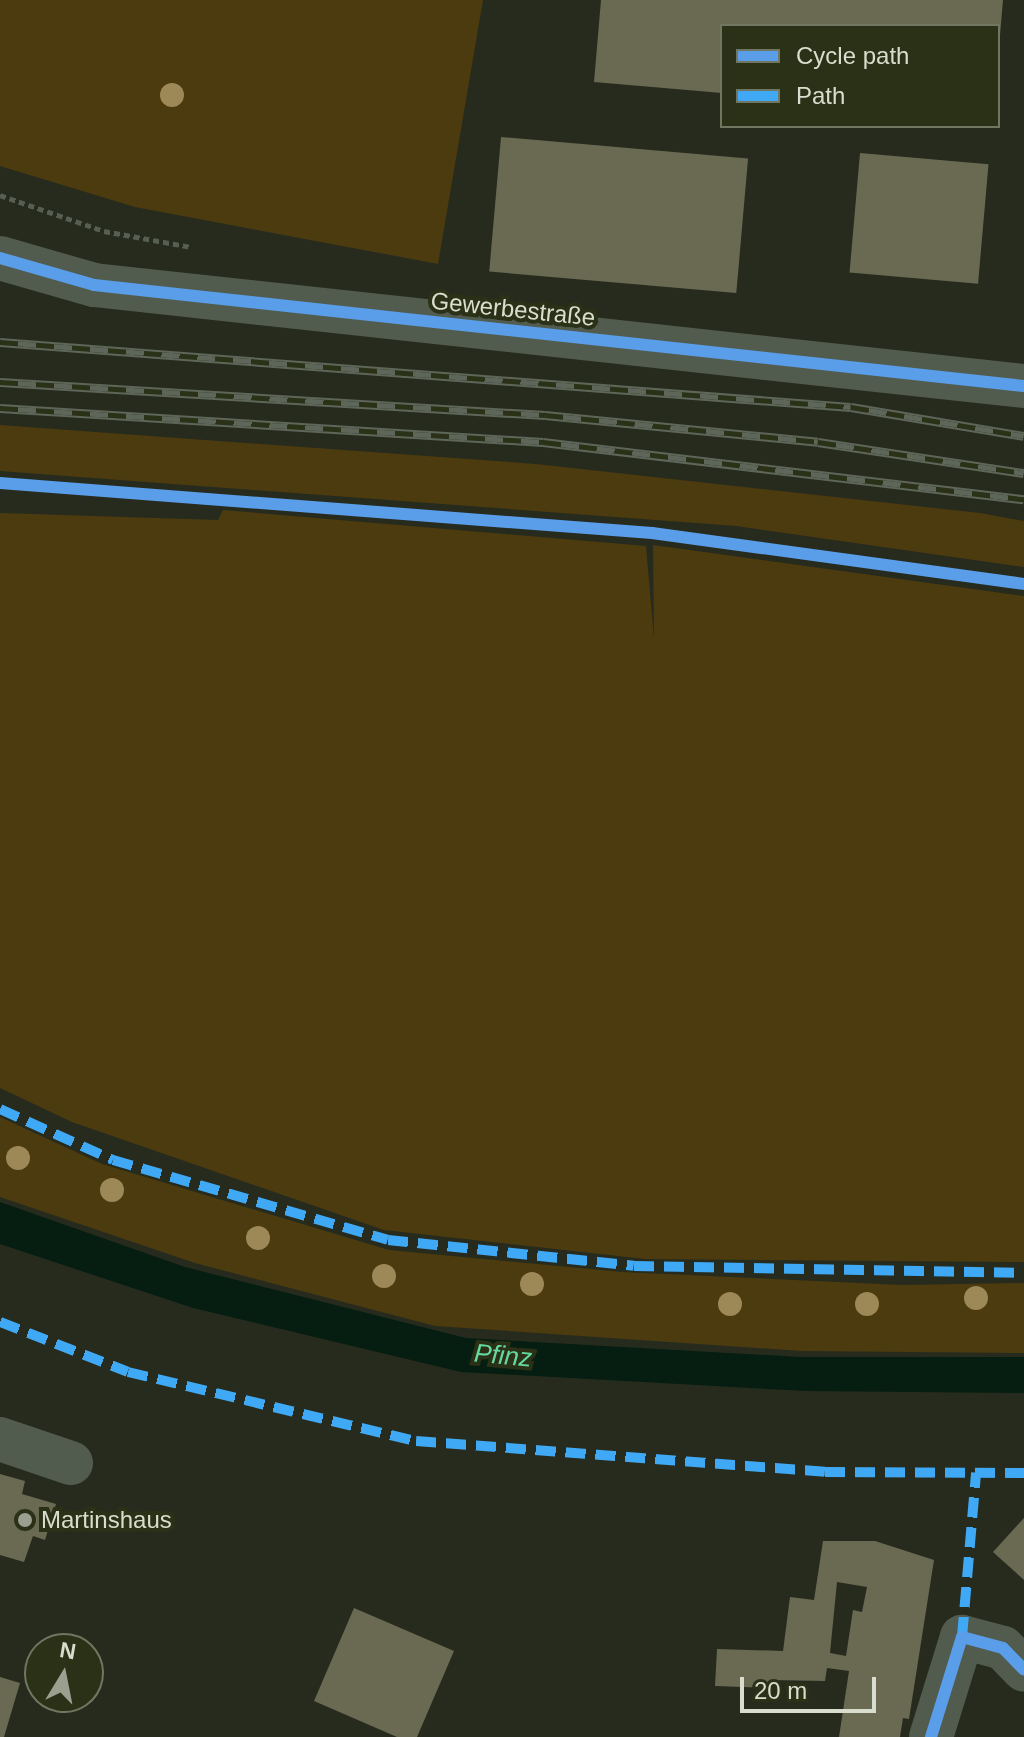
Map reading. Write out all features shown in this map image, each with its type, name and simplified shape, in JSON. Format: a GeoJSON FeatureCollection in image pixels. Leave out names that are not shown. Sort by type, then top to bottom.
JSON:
{"type":"FeatureCollection","features":[{"type":"Feature","properties":{"kind":"street","name":"Gewerbestraße"},"geometry":{"type":"LineString","coordinates":[[0,258],[94,285],[1024,386]]}},
{"type":"Feature","properties":{"kind":"street"},"geometry":{"type":"LineString","coordinates":[[0,1439],[71,1463]]}},
{"type":"Feature","properties":{"kind":"street"},"geometry":{"type":"LineString","coordinates":[[931,1737],[962,1637],[1003,1648],[1024,1670]]}},
{"type":"Feature","properties":{"kind":"shaded area"},"geometry":{"type":"Polygon","coordinates":[[[0,0],[483,0],[438,264],[135,207],[0,166],[0,0]]]}},
{"type":"Feature","properties":{"kind":"shaded area"},"geometry":{"type":"Polygon","coordinates":[[[0,425],[536,464],[980,513],[1024,521],[1024,567],[736,526],[0,471],[0,425]]]}},
{"type":"Feature","properties":{"kind":"shaded area"},"geometry":{"type":"Polygon","coordinates":[[[223,510],[646,546],[654,639],[653,545],[1024,596],[1024,1262],[645,1259],[384,1230],[72,1122],[0,1088],[0,513],[218,520],[223,510]]]}},
{"type":"Feature","properties":{"kind":"shaded area"},"geometry":{"type":"Polygon","coordinates":[[[0,1117],[102,1164],[389,1250],[622,1272],[901,1285],[1024,1283],[1024,1353],[802,1351],[435,1326],[195,1263],[0,1197],[0,1117]]]}},
{"type":"Feature","properties":{"kind":"water","name":"Pfinz"},"geometry":{"type":"Polygon","coordinates":[[[0,1202],[185,1267],[466,1338],[801,1357],[1024,1357],[1024,1393],[805,1391],[461,1372],[193,1308],[0,1244],[0,1202]]]}},
{"type":"Feature","properties":{"kind":"building"},"geometry":{"type":"Polygon","coordinates":[[[601,0],[1003,0],[1000,35],[1000,24],[720,24],[720,93],[594,82],[601,0]]]}},
{"type":"Feature","properties":{"kind":"building"},"geometry":{"type":"Polygon","coordinates":[[[501,137],[748,159],[736,293],[489,271],[501,137]]]}},
{"type":"Feature","properties":{"kind":"building"},"geometry":{"type":"Polygon","coordinates":[[[860,153],[989,164],[978,284],[850,273],[860,153]]]}},
{"type":"Feature","properties":{"kind":"building","name":"Martinshaus"},"geometry":{"type":"Polygon","coordinates":[[[0,1474],[25,1481],[22,1494],[56,1504],[45,1540],[33,1536],[24,1562],[0,1555],[0,1474]]]}},
{"type":"Feature","properties":{"kind":"building"},"geometry":{"type":"Polygon","coordinates":[[[1024,1518],[1024,1580],[993,1552],[1024,1518]]]}},
{"type":"Feature","properties":{"kind":"building"},"geometry":{"type":"Polygon","coordinates":[[[823,1541],[875,1541],[934,1560],[909,1719],[903,1718],[900,1737],[839,1737],[849,1671],[827,1668],[825,1681],[770,1680],[770,1688],[715,1686],[717,1649],[783,1651],[790,1597],[814,1600],[823,1541]],[[837,1582],[830,1653],[846,1656],[853,1610],[862,1612],[867,1587],[837,1582]]]}},
{"type":"Feature","properties":{"kind":"building"},"geometry":{"type":"Polygon","coordinates":[[[354,1608],[454,1651],[417,1737],[397,1737],[314,1701],[354,1608]]]}},
{"type":"Feature","properties":{"kind":"building"},"geometry":{"type":"Polygon","coordinates":[[[0,1677],[20,1683],[4,1737],[0,1737],[0,1677]]]}},
{"type":"Feature","properties":{"kind":"railway"},"geometry":{"type":"LineString","coordinates":[[0,342],[851,407],[1024,436]]}},
{"type":"Feature","properties":{"kind":"railway"},"geometry":{"type":"LineString","coordinates":[[0,382],[545,415],[818,442],[1024,473]]}},
{"type":"Feature","properties":{"kind":"railway"},"geometry":{"type":"LineString","coordinates":[[0,408],[543,442],[1024,499]]}},
{"type":"Feature","properties":{"kind":"marked path"},"geometry":{"type":"LineString","coordinates":[[0,1109],[113,1160],[388,1240],[634,1266],[1024,1273]]}},
{"type":"Feature","properties":{"kind":"marked path"},"geometry":{"type":"LineString","coordinates":[[0,1322],[128,1372],[416,1441],[825,1472],[1024,1473]]}},
{"type":"Feature","properties":{"kind":"marked path"},"geometry":{"type":"LineString","coordinates":[[962,1637],[976,1473]]}},
{"type":"Feature","properties":{"kind":"cycle path"},"geometry":{"type":"LineString","coordinates":[[0,258],[94,285],[1024,386]]}},
{"type":"Feature","properties":{"kind":"cycle path"},"geometry":{"type":"LineString","coordinates":[[0,483],[652,533],[1024,584]]}},
{"type":"Feature","properties":{"kind":"cycle path"},"geometry":{"type":"LineString","coordinates":[[931,1737],[962,1637],[1003,1648],[1024,1670]]}},
{"type":"Feature","properties":{"kind":"place","name":"Martinshaus"},"geometry":{"type":"Point","coordinates":[25,1520]}}]}
